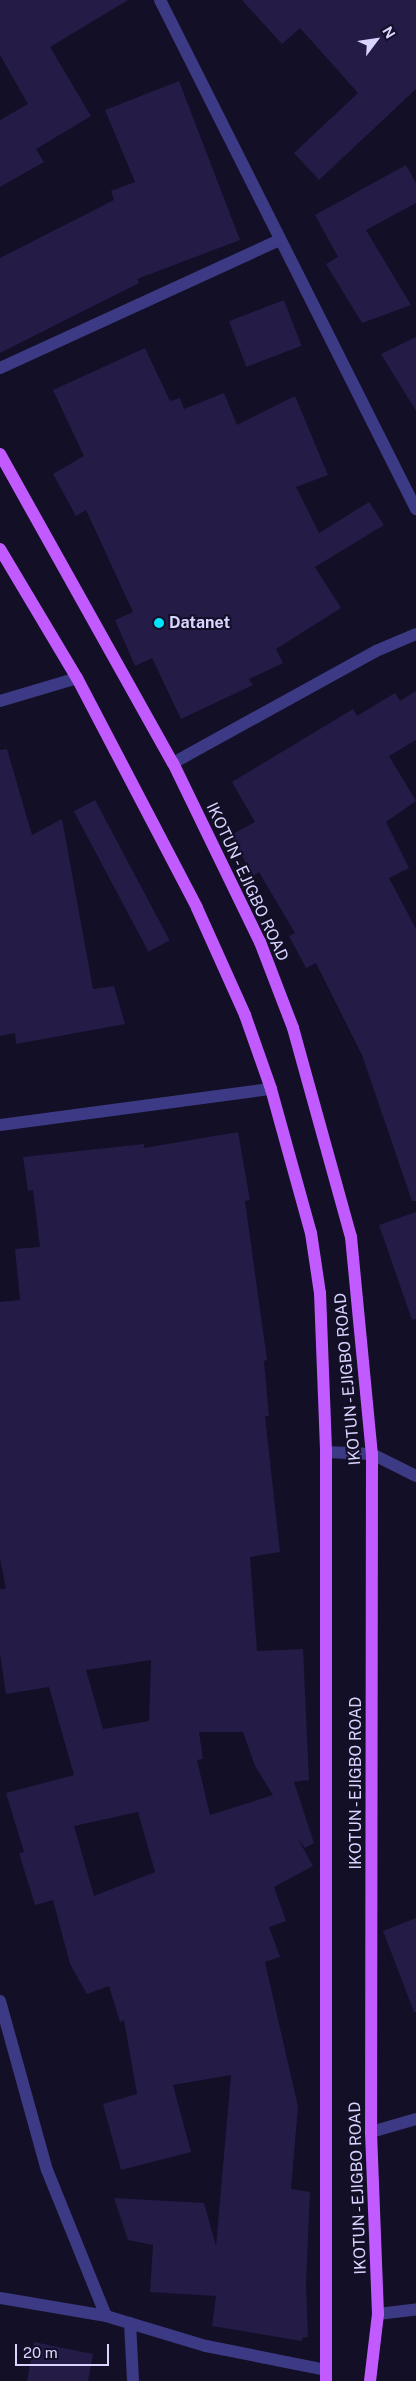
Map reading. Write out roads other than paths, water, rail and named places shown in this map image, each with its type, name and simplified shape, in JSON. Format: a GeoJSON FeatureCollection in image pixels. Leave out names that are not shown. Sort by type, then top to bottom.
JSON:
{"type":"FeatureCollection","features":[{"type":"Feature","properties":{"kind":"main road","name":"IKOTUN - EJIGBO ROAD"},"geometry":{"type":"LineString","coordinates":[[0,454],[173,763],[260,942],[293,1028],[351,1237],[372,1454],[371,2132],[378,2314],[370,2381]]}},
{"type":"Feature","properties":{"kind":"main road","name":"IKOTUN - EJIGBO ROAD"},"geometry":{"type":"LineString","coordinates":[[0,549],[77,678],[197,908],[245,1015],[271,1090],[311,1233],[320,1293],[326,1452],[326,2376]]}},
{"type":"Feature","properties":{"kind":"street"},"geometry":{"type":"LineString","coordinates":[[160,0],[416,509]]}},
{"type":"Feature","properties":{"kind":"street"},"geometry":{"type":"LineString","coordinates":[[0,368],[280,240]]}},
{"type":"Feature","properties":{"kind":"street"},"geometry":{"type":"LineString","coordinates":[[173,763],[376,651],[416,634]]}},
{"type":"Feature","properties":{"kind":"street"},"geometry":{"type":"LineString","coordinates":[[0,701],[77,678]]}},
{"type":"Feature","properties":{"kind":"street"},"geometry":{"type":"LineString","coordinates":[[0,1125],[271,1090]]}},
{"type":"Feature","properties":{"kind":"street"},"geometry":{"type":"LineString","coordinates":[[326,1452],[372,1454],[416,1476]]}},
{"type":"Feature","properties":{"kind":"street"},"geometry":{"type":"LineString","coordinates":[[0,2000],[47,2170],[106,2316]]}},
{"type":"Feature","properties":{"kind":"street"},"geometry":{"type":"LineString","coordinates":[[371,2132],[416,2119]]}},
{"type":"Feature","properties":{"kind":"street"},"geometry":{"type":"LineString","coordinates":[[0,2298],[106,2316],[206,2346],[326,2376]]}},
{"type":"Feature","properties":{"kind":"street"},"geometry":{"type":"LineString","coordinates":[[378,2314],[416,2309]]}},
{"type":"Feature","properties":{"kind":"street"},"geometry":{"type":"LineString","coordinates":[[130,2324],[133,2381]]}},
{"type":"Feature","properties":{"kind":"place","name":"Datanet"},"geometry":{"type":"Point","coordinates":[159,623]}}]}
